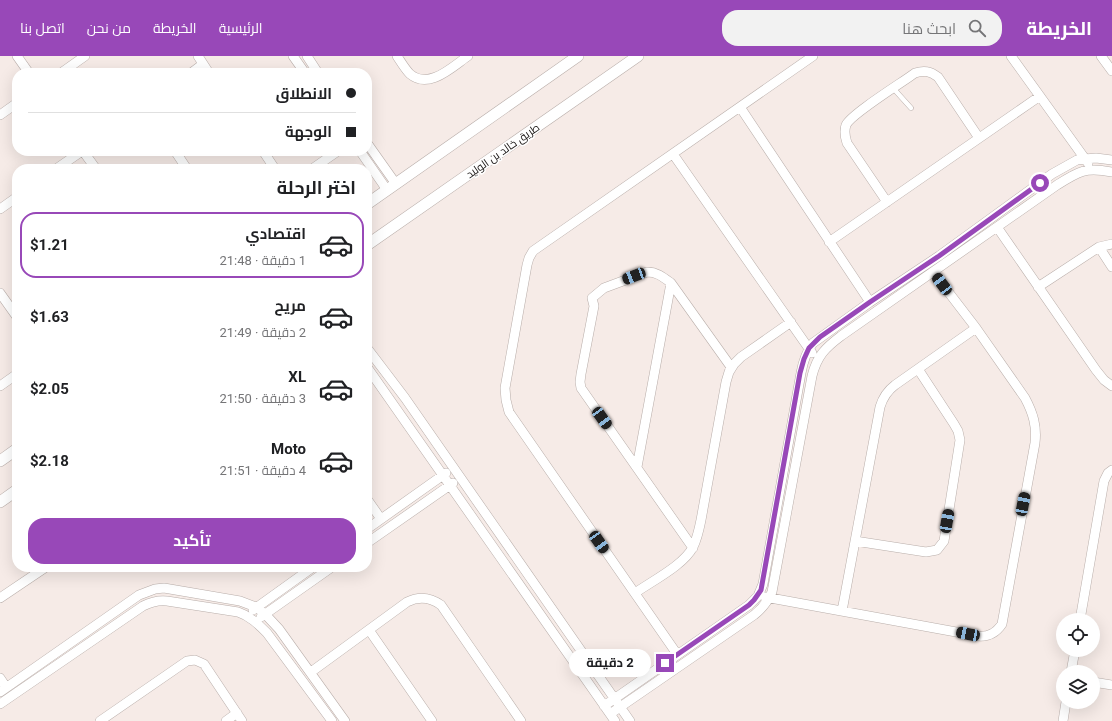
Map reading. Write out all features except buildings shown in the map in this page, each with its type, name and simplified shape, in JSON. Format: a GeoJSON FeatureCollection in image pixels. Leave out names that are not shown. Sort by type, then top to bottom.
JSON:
{"type":"FeatureCollection","features":[{"type":"Feature","properties":{"kind":"street"},"geometry":{"type":"LineString","coordinates":[[17,56],[25,68]]}},
{"type":"Feature","properties":{"kind":"street"},"geometry":{"type":"LineString","coordinates":[[67,68],[85,56]]}},
{"type":"Feature","properties":{"kind":"street"},"geometry":{"type":"LineString","coordinates":[[198,56],[206,68]]}},
{"type":"Feature","properties":{"kind":"street"},"geometry":{"type":"LineString","coordinates":[[293,56],[301,68]]}},
{"type":"Feature","properties":{"kind":"street"},"geometry":{"type":"LineString","coordinates":[[307,56],[315,68]]}},
{"type":"Feature","properties":{"kind":"street"},"geometry":{"type":"LineString","coordinates":[[397,56],[408,73],[422,80],[430,80],[437,77],[468,56]]}},
{"type":"Feature","properties":{"kind":"street"},"geometry":{"type":"LineString","coordinates":[[372,200],[578,56]]}},
{"type":"Feature","properties":{"kind":"street","name":"طريق خالد بن الوليد"},"geometry":{"type":"LineString","coordinates":[[372,242],[638,56]]}},
{"type":"Feature","properties":{"kind":"street"},"geometry":{"type":"LineString","coordinates":[[677,654],[509,412],[505,388],[527,265],[533,251],[813,56]]}},
{"type":"Feature","properties":{"kind":"street"},"geometry":{"type":"LineString","coordinates":[[1012,56],[1092,169]]}},
{"type":"Feature","properties":{"kind":"street"},"geometry":{"type":"LineString","coordinates":[[1101,56],[1112,71]]}},
{"type":"Feature","properties":{"kind":"street"},"geometry":{"type":"LineString","coordinates":[[198,68],[203,64]]}},
{"type":"Feature","properties":{"kind":"street"},"geometry":{"type":"LineString","coordinates":[[887,202],[847,143],[845,134],[847,124],[852,117],[893,88],[915,73],[921,71],[933,73],[938,77],[979,138]]}},
{"type":"Feature","properties":{"kind":"street"},"geometry":{"type":"LineString","coordinates":[[830,242],[1040,96]]}},
{"type":"Feature","properties":{"kind":"street"},"geometry":{"type":"LineString","coordinates":[[0,115],[12,107]]}},
{"type":"Feature","properties":{"kind":"street"},"geometry":{"type":"LineString","coordinates":[[740,107],[870,302]]}},
{"type":"Feature","properties":{"kind":"street"},"geometry":{"type":"LineString","coordinates":[[372,152],[391,187]]}},
{"type":"Feature","properties":{"kind":"street"},"geometry":{"type":"LineString","coordinates":[[673,154],[817,360]]}},
{"type":"Feature","properties":{"kind":"street"},"geometry":{"type":"LineString","coordinates":[[63,164],[75,156]]}},
{"type":"Feature","properties":{"kind":"street"},"geometry":{"type":"LineString","coordinates":[[86,156],[92,164]]}},
{"type":"Feature","properties":{"kind":"street"},"geometry":{"type":"LineString","coordinates":[[319,164],[331,156]]}},
{"type":"Feature","properties":{"kind":"street"},"geometry":{"type":"LineString","coordinates":[[364,156],[371,164]]}},
{"type":"Feature","properties":{"kind":"street"},"geometry":{"type":"LineString","coordinates":[[604,706],[749,605],[758,596],[763,584],[800,373],[809,348],[828,331],[939,256],[1052,174],[1077,160],[1096,158],[1112,160]]}},
{"type":"Feature","properties":{"kind":"street"},"geometry":{"type":"LineString","coordinates":[[372,165],[391,187]]}},
{"type":"Feature","properties":{"kind":"street"},"geometry":{"type":"LineString","coordinates":[[372,374],[612,718],[621,707],[754,615],[770,598],[787,515],[812,376],[817,360],[828,346],[1057,185],[1081,171],[1092,169],[1112,172]]}},
{"type":"Feature","properties":{"kind":"street"},"geometry":{"type":"LineString","coordinates":[[0,209],[12,201]]}},
{"type":"Feature","properties":{"kind":"street"},"geometry":{"type":"LineString","coordinates":[[997,227],[1096,370],[1104,380],[1112,386]]}},
{"type":"Feature","properties":{"kind":"street"},"geometry":{"type":"LineString","coordinates":[[1038,287],[1099,247],[1112,244]]}},
{"type":"Feature","properties":{"kind":"street"},"geometry":{"type":"LineString","coordinates":[[1099,247],[1112,267]]}},
{"type":"Feature","properties":{"kind":"street"},"geometry":{"type":"LineString","coordinates":[[693,548],[581,388],[581,374],[594,306],[592,298],[604,288],[647,272],[654,272],[671,283],[731,367]]}},
{"type":"Feature","properties":{"kind":"street"},"geometry":{"type":"LineString","coordinates":[[758,596],[978,636],[995,633],[1002,624],[1034,450],[1036,429],[1033,414],[1027,402],[976,328],[933,272]]}},
{"type":"Feature","properties":{"kind":"street"},"geometry":{"type":"LineString","coordinates":[[637,467],[671,283]]}},
{"type":"Feature","properties":{"kind":"street"},"geometry":{"type":"LineString","coordinates":[[0,292],[12,310]]}},
{"type":"Feature","properties":{"kind":"street"},"geometry":{"type":"LineString","coordinates":[[634,593],[683,560],[693,548],[698,535],[726,382],[731,367],[741,357],[791,322]]}},
{"type":"Feature","properties":{"kind":"street"},"geometry":{"type":"LineString","coordinates":[[842,611],[882,398],[888,391],[976,328]]}},
{"type":"Feature","properties":{"kind":"street"},"geometry":{"type":"LineString","coordinates":[[372,355],[461,477],[630,721]]}},
{"type":"Feature","properties":{"kind":"street"},"geometry":{"type":"LineString","coordinates":[[855,541],[926,552],[937,550],[944,541],[960,440],[958,431],[954,424],[918,369]]}},
{"type":"Feature","properties":{"kind":"street"},"geometry":{"type":"LineString","coordinates":[[0,386],[12,378]]}},
{"type":"Feature","properties":{"kind":"street"},"geometry":{"type":"LineString","coordinates":[[0,461],[12,453]]}},
{"type":"Feature","properties":{"kind":"street"},"geometry":{"type":"LineString","coordinates":[[372,525],[454,468]]}},
{"type":"Feature","properties":{"kind":"street"},"geometry":{"type":"LineString","coordinates":[[1081,613],[1104,481],[1106,476],[1112,470]]}},
{"type":"Feature","properties":{"kind":"street"},"geometry":{"type":"LineString","coordinates":[[372,539],[461,477]]}},
{"type":"Feature","properties":{"kind":"street"},"geometry":{"type":"LineString","coordinates":[[0,502],[12,494]]}},
{"type":"Feature","properties":{"kind":"street"},"geometry":{"type":"LineString","coordinates":[[372,506],[381,519]]}},
{"type":"Feature","properties":{"kind":"street"},"geometry":{"type":"LineString","coordinates":[[0,598],[39,572]]}},
{"type":"Feature","properties":{"kind":"street"},"geometry":{"type":"LineString","coordinates":[[246,615],[306,572]]}},
{"type":"Feature","properties":{"kind":"street"},"geometry":{"type":"LineString","coordinates":[[255,621],[325,572]]}},
{"type":"Feature","properties":{"kind":"street"},"geometry":{"type":"LineString","coordinates":[[0,678],[3,690],[139,595],[147,591],[164,588],[240,601],[256,607],[279,629],[345,721]]}},
{"type":"Feature","properties":{"kind":"street"},"geometry":{"type":"LineString","coordinates":[[311,672],[413,599],[421,598],[435,601],[441,605],[521,721]]}},
{"type":"Feature","properties":{"kind":"street"},"geometry":{"type":"LineString","coordinates":[[0,704],[151,602],[159,600],[238,612],[255,621],[267,633],[332,721]]}},
{"type":"Feature","properties":{"kind":"street"},"geometry":{"type":"LineString","coordinates":[[368,630],[432,721]]}},
{"type":"Feature","properties":{"kind":"street"},"geometry":{"type":"LineString","coordinates":[[100,721],[187,661],[195,660],[204,664],[240,717],[226,721]]}},
{"type":"Feature","properties":{"kind":"street"},"geometry":{"type":"LineString","coordinates":[[1100,683],[1112,685]]}},
{"type":"Feature","properties":{"kind":"street"},"geometry":{"type":"LineString","coordinates":[[1063,721],[1065,709]]}},
{"type":"Feature","properties":{"kind":"lane"},"geometry":{"type":"LineString","coordinates":[[893,88],[911,108]]}},
{"type":"Feature","properties":{"kind":"route"},"geometry":{"type":"LineString","coordinates":[[665,663],[749,605],[758,596],[761,590],[800,373],[809,348],[828,331],[939,256],[1040,183]]}}]}
